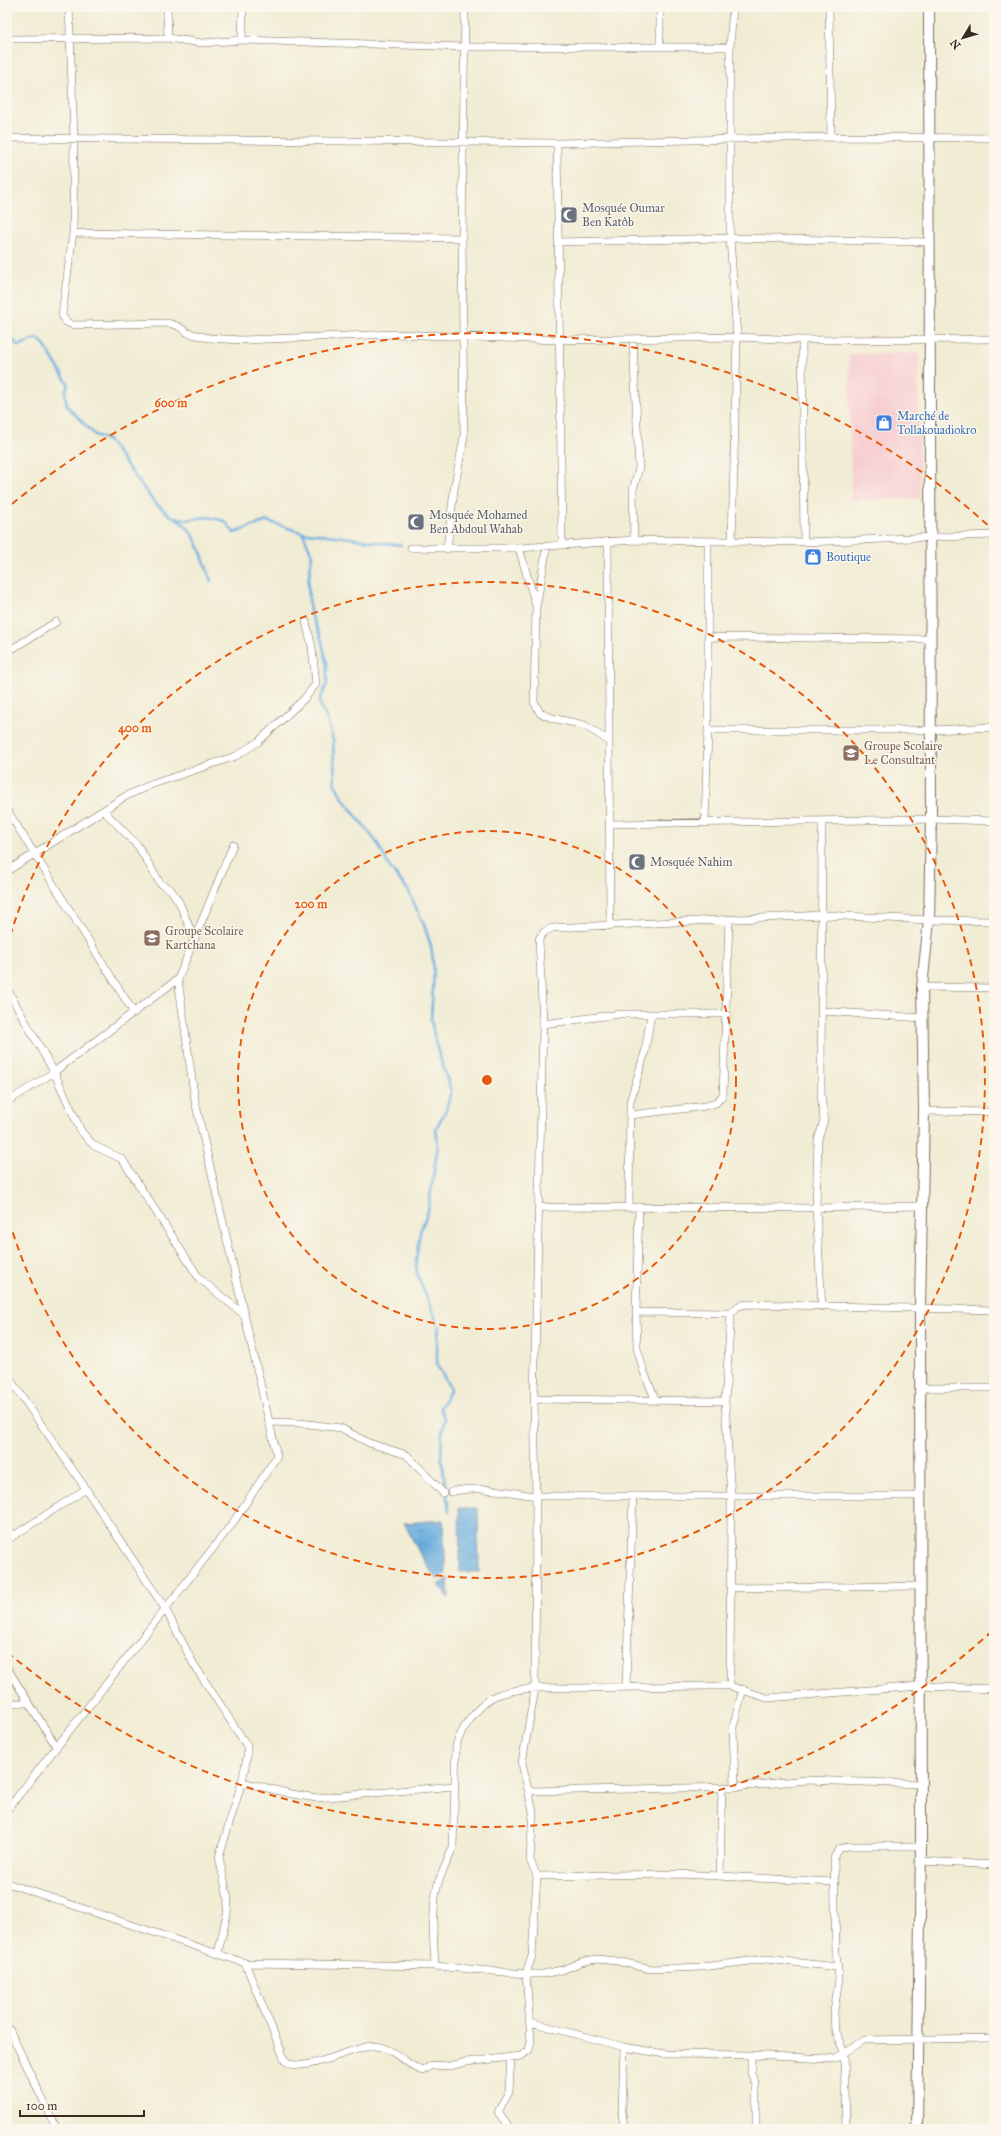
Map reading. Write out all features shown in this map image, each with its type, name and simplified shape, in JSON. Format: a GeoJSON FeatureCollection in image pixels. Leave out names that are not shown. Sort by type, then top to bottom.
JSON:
{"type":"FeatureCollection","features":[{"type":"Feature","properties":{"kind":"street"},"geometry":{"type":"LineString","coordinates":[[68,7],[74,138],[73,234],[62,315],[66,322],[73,325],[168,323],[178,326],[188,333],[210,338],[241,340],[395,334],[462,338],[558,340],[633,340],[737,337],[802,340],[994,339]]}},
{"type":"Feature","properties":{"kind":"street"},"geometry":{"type":"LineString","coordinates":[[167,7],[168,38]]}},
{"type":"Feature","properties":{"kind":"street"},"geometry":{"type":"LineString","coordinates":[[242,40],[243,7]]}},
{"type":"Feature","properties":{"kind":"street"},"geometry":{"type":"LineString","coordinates":[[447,549],[454,490],[464,437],[462,238],[465,7]]}},
{"type":"Feature","properties":{"kind":"street"},"geometry":{"type":"LineString","coordinates":[[660,7],[660,47]]}},
{"type":"Feature","properties":{"kind":"street"},"geometry":{"type":"LineString","coordinates":[[732,542],[737,337],[730,238],[730,47],[733,7]]}},
{"type":"Feature","properties":{"kind":"street"},"geometry":{"type":"LineString","coordinates":[[830,7],[831,137]]}},
{"type":"Feature","properties":{"kind":"street"},"geometry":{"type":"LineString","coordinates":[[918,2129],[921,1861],[920,1307],[924,1110],[922,987],[929,920],[931,819],[929,7]]}},
{"type":"Feature","properties":{"kind":"street"},"geometry":{"type":"LineString","coordinates":[[7,39],[69,37],[168,38],[202,43],[242,40],[465,47],[730,47]]}},
{"type":"Feature","properties":{"kind":"street"},"geometry":{"type":"LineString","coordinates":[[7,138],[557,143],[831,137],[994,138]]}},
{"type":"Feature","properties":{"kind":"street"},"geometry":{"type":"LineString","coordinates":[[557,143],[558,340],[562,544]]}},
{"type":"Feature","properties":{"kind":"street"},"geometry":{"type":"LineString","coordinates":[[73,234],[462,238]]}},
{"type":"Feature","properties":{"kind":"street"},"geometry":{"type":"LineString","coordinates":[[558,242],[730,238],[929,242]]}},
{"type":"Feature","properties":{"kind":"street"},"geometry":{"type":"LineString","coordinates":[[633,340],[639,468],[633,490],[634,540]]}},
{"type":"Feature","properties":{"kind":"street"},"geometry":{"type":"LineString","coordinates":[[802,340],[804,542]]}},
{"type":"Feature","properties":{"kind":"street"},"geometry":{"type":"LineString","coordinates":[[411,548],[519,548],[634,540],[804,542],[994,534]]}},
{"type":"Feature","properties":{"kind":"street"},"geometry":{"type":"LineString","coordinates":[[608,541],[610,926]]}},
{"type":"Feature","properties":{"kind":"street"},"geometry":{"type":"LineString","coordinates":[[705,822],[708,730],[708,541]]}},
{"type":"Feature","properties":{"kind":"street"},"geometry":{"type":"LineString","coordinates":[[547,546],[536,608],[534,702],[540,713],[552,718],[584,725],[609,741]]}},
{"type":"Feature","properties":{"kind":"street"},"geometry":{"type":"LineString","coordinates":[[519,548],[536,608]]}},
{"type":"Feature","properties":{"kind":"street"},"geometry":{"type":"LineString","coordinates":[[7,652],[56,622]]}},
{"type":"Feature","properties":{"kind":"street"},"geometry":{"type":"LineString","coordinates":[[7,872],[126,796],[144,788],[236,756],[258,742],[304,699],[316,684],[312,647],[306,622]]}},
{"type":"Feature","properties":{"kind":"street"},"geometry":{"type":"LineString","coordinates":[[708,637],[931,638]]}},
{"type":"Feature","properties":{"kind":"street"},"geometry":{"type":"LineString","coordinates":[[708,730],[931,730],[994,728]]}},
{"type":"Feature","properties":{"kind":"street"},"geometry":{"type":"LineString","coordinates":[[7,810],[134,1013]]}},
{"type":"Feature","properties":{"kind":"street"},"geometry":{"type":"LineString","coordinates":[[104,810],[138,846],[160,883],[171,890],[179,902],[194,938]]}},
{"type":"Feature","properties":{"kind":"street"},"geometry":{"type":"LineString","coordinates":[[610,824],[931,819],[994,821]]}},
{"type":"Feature","properties":{"kind":"street"},"geometry":{"type":"LineString","coordinates":[[822,821],[821,1094],[824,1120],[818,1140],[816,1208],[822,1307]]}},
{"type":"Feature","properties":{"kind":"street"},"geometry":{"type":"LineString","coordinates":[[7,1810],[56,1746],[166,1610],[232,1524],[276,1456],[270,1422],[243,1314],[194,1101],[178,979],[233,845]]}},
{"type":"Feature","properties":{"kind":"street"},"geometry":{"type":"LineString","coordinates":[[245,1963],[286,2062],[294,2065],[309,2064],[360,2048],[374,2046],[398,2055],[410,2066],[422,2071],[432,2065],[450,2066],[466,2062],[521,2056],[529,2050],[531,2041],[526,1974],[532,1956],[537,1876],[530,1860],[534,1812],[522,1763],[535,1689],[536,1496],[534,1399],[543,1024],[539,939],[544,932],[552,928],[822,915],[929,920],[994,921]]}},
{"type":"Feature","properties":{"kind":"street"},"geometry":{"type":"LineString","coordinates":[[630,1115],[706,1106],[716,1103],[724,1095],[729,920]]}},
{"type":"Feature","properties":{"kind":"street"},"geometry":{"type":"LineString","coordinates":[[7,1102],[54,1072],[178,979]]}},
{"type":"Feature","properties":{"kind":"street"},"geometry":{"type":"LineString","coordinates":[[922,987],[994,988]]}},
{"type":"Feature","properties":{"kind":"street"},"geometry":{"type":"LineString","coordinates":[[7,989],[54,1072],[81,1131],[93,1145],[122,1159],[199,1278],[243,1314]]}},
{"type":"Feature","properties":{"kind":"street"},"geometry":{"type":"LineString","coordinates":[[822,1011],[922,1018]]}},
{"type":"Feature","properties":{"kind":"street"},"geometry":{"type":"LineString","coordinates":[[543,1024],[620,1014],[727,1014]]}},
{"type":"Feature","properties":{"kind":"street"},"geometry":{"type":"LineString","coordinates":[[629,1207],[630,1102],[645,1052],[652,1014]]}},
{"type":"Feature","properties":{"kind":"street"},"geometry":{"type":"LineString","coordinates":[[924,1110],[994,1112]]}},
{"type":"Feature","properties":{"kind":"street"},"geometry":{"type":"LineString","coordinates":[[539,1207],[816,1208],[921,1206]]}},
{"type":"Feature","properties":{"kind":"street"},"geometry":{"type":"LineString","coordinates":[[639,1207],[636,1312],[637,1348],[644,1372],[656,1401]]}},
{"type":"Feature","properties":{"kind":"street"},"geometry":{"type":"LineString","coordinates":[[730,1686],[732,1497],[725,1401],[732,1313],[738,1306],[747,1304],[822,1307],[920,1307],[994,1310]]}},
{"type":"Feature","properties":{"kind":"street"},"geometry":{"type":"LineString","coordinates":[[636,1312],[732,1313]]}},
{"type":"Feature","properties":{"kind":"street"},"geometry":{"type":"LineString","coordinates":[[7,1375],[86,1489],[166,1610],[193,1663],[247,1746],[248,1757],[242,1782],[219,1857],[228,1899],[227,1914],[218,1953]]}},
{"type":"Feature","properties":{"kind":"street"},"geometry":{"type":"LineString","coordinates":[[920,1388],[994,1388]]}},
{"type":"Feature","properties":{"kind":"street"},"geometry":{"type":"LineString","coordinates":[[534,1399],[725,1401]]}},
{"type":"Feature","properties":{"kind":"street"},"geometry":{"type":"LineString","coordinates":[[270,1422],[300,1423],[341,1428],[369,1443],[407,1455],[447,1493],[464,1489],[500,1491],[536,1496],[920,1496]]}},
{"type":"Feature","properties":{"kind":"street"},"geometry":{"type":"LineString","coordinates":[[7,1526],[10,1538],[86,1489]]}},
{"type":"Feature","properties":{"kind":"street"},"geometry":{"type":"LineString","coordinates":[[626,1687],[632,1496]]}},
{"type":"Feature","properties":{"kind":"street"},"geometry":{"type":"LineString","coordinates":[[732,1588],[920,1586]]}},
{"type":"Feature","properties":{"kind":"street"},"geometry":{"type":"LineString","coordinates":[[7,1668],[56,1746]]}},
{"type":"Feature","properties":{"kind":"street"},"geometry":{"type":"LineString","coordinates":[[435,1966],[433,1929],[434,1897],[438,1883],[453,1847],[456,1746],[458,1735],[485,1703],[495,1696],[535,1689],[626,1687],[730,1686],[767,1698],[920,1686],[994,1689]]}},
{"type":"Feature","properties":{"kind":"street"},"geometry":{"type":"LineString","coordinates":[[735,1787],[733,1727],[743,1689]]}},
{"type":"Feature","properties":{"kind":"street"},"geometry":{"type":"LineString","coordinates":[[7,1703],[28,1703]]}},
{"type":"Feature","properties":{"kind":"street"},"geometry":{"type":"LineString","coordinates":[[529,1791],[735,1787],[806,1780],[920,1784]]}},
{"type":"Feature","properties":{"kind":"street"},"geometry":{"type":"LineString","coordinates":[[242,1782],[292,1794],[317,1798],[455,1786]]}},
{"type":"Feature","properties":{"kind":"street"},"geometry":{"type":"LineString","coordinates":[[720,1876],[722,1787]]}},
{"type":"Feature","properties":{"kind":"street"},"geometry":{"type":"LineString","coordinates":[[846,2129],[844,2051],[835,2032],[834,2012],[839,1978],[837,1967],[834,1858],[839,1849],[848,1846],[921,1846]]}},
{"type":"Feature","properties":{"kind":"street"},"geometry":{"type":"LineString","coordinates":[[921,1861],[994,1865]]}},
{"type":"Feature","properties":{"kind":"street"},"geometry":{"type":"LineString","coordinates":[[537,1876],[720,1876],[834,1882]]}},
{"type":"Feature","properties":{"kind":"street"},"geometry":{"type":"LineString","coordinates":[[7,1884],[245,1963],[435,1966],[526,1974],[556,1971],[581,1962],[596,1959],[617,1961],[651,1969],[702,1967],[766,1959],[837,1967]]}},
{"type":"Feature","properties":{"kind":"street"},"geometry":{"type":"LineString","coordinates":[[530,2022],[624,2046],[665,2054],[751,2055],[827,2060],[836,2058],[844,2051],[864,2040],[994,2038]]}},
{"type":"Feature","properties":{"kind":"street"},"geometry":{"type":"LineString","coordinates":[[7,2025],[57,2129]]}},
{"type":"Feature","properties":{"kind":"street"},"geometry":{"type":"LineString","coordinates":[[624,2046],[622,2112],[624,2129]]}},
{"type":"Feature","properties":{"kind":"street"},"geometry":{"type":"LineString","coordinates":[[751,2055],[751,2073],[756,2085],[756,2129]]}},
{"type":"Feature","properties":{"kind":"street"},"geometry":{"type":"LineString","coordinates":[[510,2129],[498,2112],[509,2091],[511,2057]]}},
{"type":"Feature","properties":{"kind":"shaded area","name":"Marché de Tollakouadiokro"},"geometry":{"type":"Polygon","coordinates":[[[918,353],[920,499],[851,500],[849,354],[918,353]]]}},
{"type":"Feature","properties":{"kind":"water"},"geometry":{"type":"Polygon","coordinates":[[[459,1508],[478,1508],[479,1572],[460,1572],[459,1508]]]}},
{"type":"Feature","properties":{"kind":"water"},"geometry":{"type":"Polygon","coordinates":[[[443,1520],[446,1573],[437,1580],[420,1554],[404,1523],[443,1520]]]}},
{"type":"Feature","properties":{"kind":"water"},"geometry":{"type":"Polygon","coordinates":[[[448,1578],[449,1598],[438,1585],[448,1578]]]}},
{"type":"Feature","properties":{"kind":"waterway"},"geometry":{"type":"LineString","coordinates":[[7,332],[18,346],[37,338],[43,343],[68,384],[65,393],[67,406],[95,435],[108,440],[154,502],[171,516]]}},
{"type":"Feature","properties":{"kind":"waterway"},"geometry":{"type":"LineString","coordinates":[[171,516],[187,520],[206,517],[225,521],[234,533],[267,521],[303,533],[312,555],[308,584],[310,612],[321,638],[327,663],[327,684],[319,702],[328,722],[333,740],[335,784],[344,800],[378,844],[390,868],[408,890],[424,925],[431,946],[434,970],[431,1019],[436,1045],[451,1091],[446,1110],[436,1128],[438,1145],[428,1211],[420,1232],[416,1260],[417,1274],[439,1327],[437,1365],[451,1389],[440,1408],[445,1420],[441,1441],[449,1511]]}},
{"type":"Feature","properties":{"kind":"waterway"},"geometry":{"type":"LineString","coordinates":[[176,519],[183,524],[194,537],[211,581]]}},
{"type":"Feature","properties":{"kind":"waterway"},"geometry":{"type":"LineString","coordinates":[[303,533],[401,545]]}},
{"type":"Feature","properties":{"kind":"place","name":"Mosquée Oumar Ben Katôb"},"geometry":{"type":"Point","coordinates":[569,215]}},
{"type":"Feature","properties":{"kind":"place","name":"Marché de Tollakouadiokro"},"geometry":{"type":"Point","coordinates":[884,423]}},
{"type":"Feature","properties":{"kind":"place","name":"Mosquée Mohamed Ben Abdoul Wahab"},"geometry":{"type":"Point","coordinates":[416,522]}},
{"type":"Feature","properties":{"kind":"place","name":"Boutique"},"geometry":{"type":"Point","coordinates":[813,557]}},
{"type":"Feature","properties":{"kind":"place","name":"Groupe Scolaire Le Consultant"},"geometry":{"type":"Point","coordinates":[851,753]}},
{"type":"Feature","properties":{"kind":"place","name":"Mosquée Nahim"},"geometry":{"type":"Point","coordinates":[637,862]}},
{"type":"Feature","properties":{"kind":"place","name":"Groupe Scolaire Kartchana"},"geometry":{"type":"Point","coordinates":[152,938]}}]}
